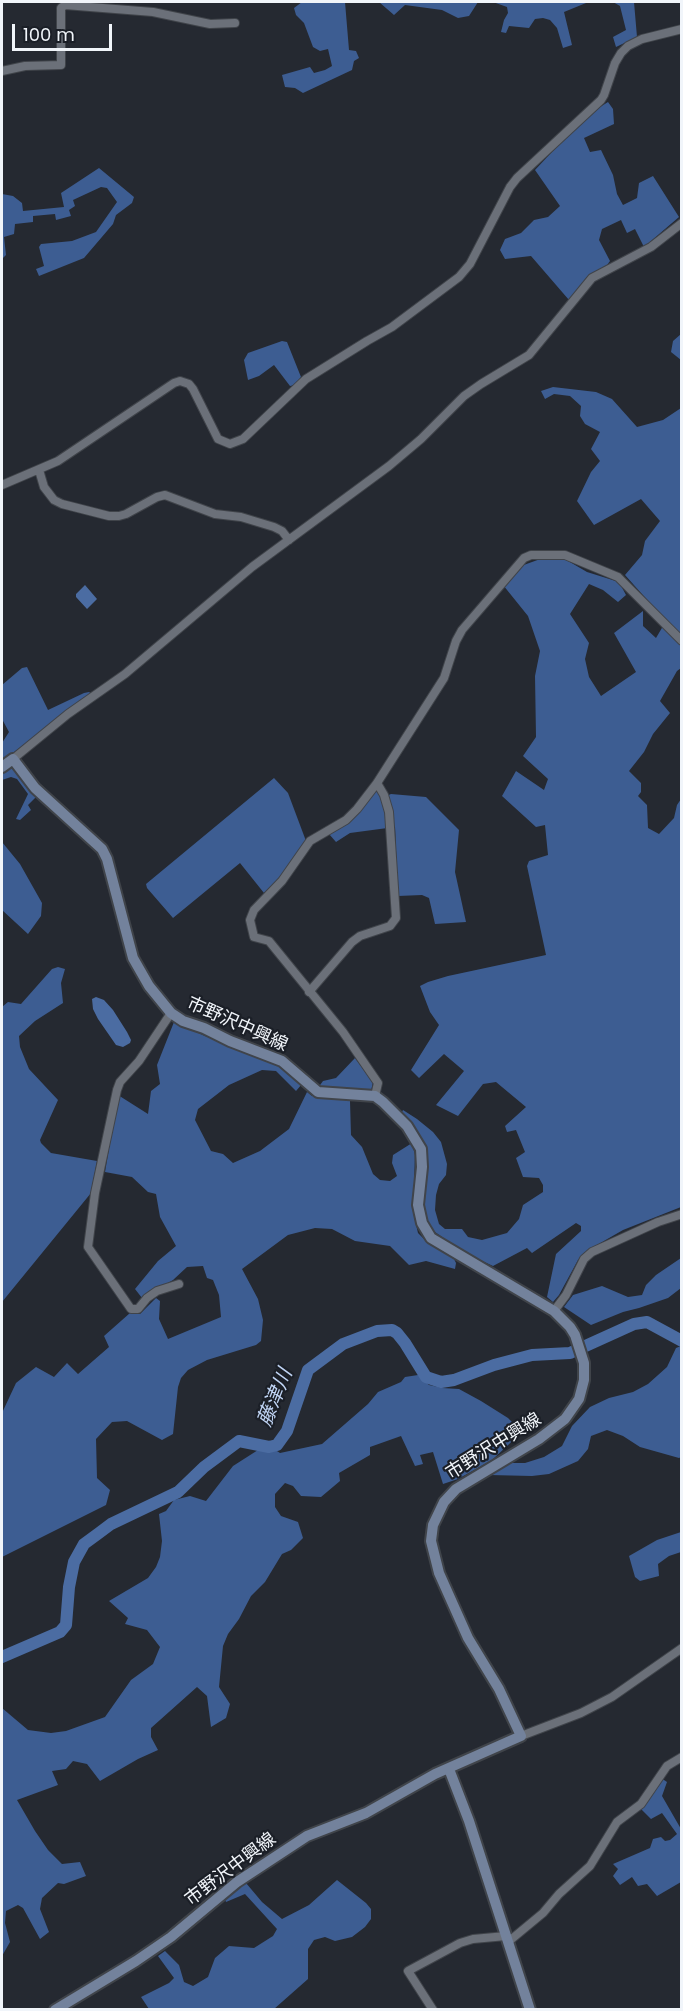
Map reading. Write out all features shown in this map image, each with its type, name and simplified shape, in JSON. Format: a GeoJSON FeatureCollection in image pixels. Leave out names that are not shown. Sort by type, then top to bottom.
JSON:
{"type":"FeatureCollection","features":[{"type":"Feature","properties":{"kind":"main road"},"geometry":{"type":"LineString","coordinates":[[2,767],[13,759]]}},
{"type":"Feature","properties":{"kind":"main road","name":"市野沢中興線"},"geometry":{"type":"LineString","coordinates":[[13,759],[35,788],[102,849],[107,859],[133,957],[149,986],[171,1013],[183,1021],[282,1061],[318,1092],[375,1096],[407,1126],[421,1149],[422,1167],[418,1205],[422,1223],[431,1238],[554,1311],[575,1335],[584,1363],[584,1380],[579,1399],[565,1419],[539,1439],[456,1489],[444,1502],[433,1525],[431,1541],[439,1573],[468,1638],[500,1689],[521,1736],[415,1784],[366,1813],[298,1841],[237,1882],[171,1937],[56,2010]]}},
{"type":"Feature","properties":{"kind":"main road"},"geometry":{"type":"LineString","coordinates":[[449,1769],[469,1821],[530,2010]]}},
{"type":"Feature","properties":{"kind":"street"},"geometry":{"type":"LineString","coordinates":[[2,71],[25,66],[61,65],[61,8],[66,5],[153,12],[210,24],[235,23]]}},
{"type":"Feature","properties":{"kind":"street"},"geometry":{"type":"LineString","coordinates":[[2,485],[58,461],[180,381],[189,384],[193,389],[218,439],[230,444],[243,439],[306,380],[392,327],[459,277],[470,264],[510,187],[600,100],[604,95],[610,73],[621,53],[628,46],[642,39],[681,29]]}},
{"type":"Feature","properties":{"kind":"street"},"geometry":{"type":"LineString","coordinates":[[13,759],[68,714],[125,675],[252,567],[389,466],[421,439],[464,396],[530,355],[592,278],[651,247],[681,223]]}},
{"type":"Feature","properties":{"kind":"street"},"geometry":{"type":"LineString","coordinates":[[39,470],[44,487],[54,500],[62,504],[109,516],[119,516],[165,495],[215,514],[241,517],[274,527],[282,531],[289,540]]}},
{"type":"Feature","properties":{"kind":"street"},"geometry":{"type":"LineString","coordinates":[[375,1096],[378,1083],[343,1032],[269,941],[254,937],[250,920],[254,910],[282,881],[310,841],[346,820],[376,783],[444,678],[462,630],[514,568],[527,556],[566,555],[618,577],[681,641]]}},
{"type":"Feature","properties":{"kind":"street"},"geometry":{"type":"LineString","coordinates":[[309,992],[352,942],[360,936],[390,926],[396,918],[389,812],[384,795],[376,783]]}},
{"type":"Feature","properties":{"kind":"street"},"geometry":{"type":"LineString","coordinates":[[171,1013],[139,1061],[120,1082],[117,1090],[95,1193],[88,1247],[131,1309],[138,1309],[157,1291],[179,1284]]}},
{"type":"Feature","properties":{"kind":"street"},"geometry":{"type":"LineString","coordinates":[[554,1311],[566,1295],[584,1259],[592,1252],[658,1221],[681,1214]]}},
{"type":"Feature","properties":{"kind":"street"},"geometry":{"type":"LineString","coordinates":[[521,1736],[599,1704],[681,1648]]}},
{"type":"Feature","properties":{"kind":"street"},"geometry":{"type":"LineString","coordinates":[[433,2010],[408,1971],[460,1943],[479,1938],[507,1939],[543,1913],[559,1894],[590,1866],[617,1822],[641,1804],[667,1766],[681,1757]]}},
{"type":"Feature","properties":{"kind":"shaded area"},"geometry":{"type":"Polygon","coordinates":[[[302,2],[345,2],[349,50],[356,51],[359,58],[354,61],[352,70],[303,93],[295,88],[285,87],[282,75],[310,67],[314,73],[332,66],[328,49],[320,51],[313,47],[304,23],[296,15],[294,8],[302,2]]]}},
{"type":"Feature","properties":{"kind":"shaded area"},"geometry":{"type":"Polygon","coordinates":[[[379,2],[478,2],[469,16],[458,18],[442,10],[405,5],[394,15],[379,2]]]}},
{"type":"Feature","properties":{"kind":"shaded area"},"geometry":{"type":"Polygon","coordinates":[[[493,2],[586,3],[564,12],[572,45],[563,48],[557,28],[550,20],[543,18],[535,19],[529,28],[509,26],[506,33],[501,32],[508,13],[507,7],[493,2]]]}},
{"type":"Feature","properties":{"kind":"shaded area"},"geometry":{"type":"Polygon","coordinates":[[[613,2],[634,2],[637,37],[616,47],[613,37],[626,30],[620,6],[613,2]]]}},
{"type":"Feature","properties":{"kind":"shaded area"},"geometry":{"type":"Polygon","coordinates":[[[608,102],[613,109],[614,124],[584,138],[590,152],[601,150],[613,175],[617,194],[623,205],[637,198],[639,183],[653,176],[679,217],[644,247],[635,229],[627,233],[621,220],[602,229],[599,240],[610,261],[587,277],[569,300],[531,256],[505,259],[500,250],[505,239],[521,233],[534,220],[548,217],[560,206],[535,170],[567,136],[608,102]]]}},
{"type":"Feature","properties":{"kind":"shaded area"},"geometry":{"type":"Polygon","coordinates":[[[99,168],[134,197],[132,203],[116,215],[113,224],[84,258],[39,276],[36,269],[44,266],[39,247],[41,244],[72,241],[96,232],[117,202],[107,188],[101,187],[73,200],[75,206],[69,210],[71,216],[56,220],[55,214],[33,216],[33,222],[15,224],[14,234],[4,237],[6,255],[2,259],[2,194],[13,196],[22,203],[23,211],[64,207],[61,193],[99,168]]]}},
{"type":"Feature","properties":{"kind":"shaded area"},"geometry":{"type":"Polygon","coordinates":[[[681,334],[681,360],[671,352],[673,341],[681,334]]]}},
{"type":"Feature","properties":{"kind":"shaded area"},"geometry":{"type":"Polygon","coordinates":[[[282,341],[287,342],[301,377],[295,385],[290,386],[274,365],[259,376],[248,380],[244,360],[248,353],[282,341]]]}},
{"type":"Feature","properties":{"kind":"shaded area"},"geometry":{"type":"Polygon","coordinates":[[[553,387],[596,392],[612,399],[637,427],[663,420],[681,408],[681,668],[660,701],[670,713],[629,771],[641,783],[641,792],[638,796],[647,805],[648,828],[659,834],[674,818],[681,799],[681,1207],[623,1230],[590,1249],[578,1260],[553,1302],[547,1297],[556,1254],[581,1231],[581,1226],[576,1223],[532,1253],[527,1248],[493,1266],[463,1252],[428,1227],[422,1205],[428,1169],[426,1149],[416,1131],[401,1114],[403,1110],[417,1119],[441,1142],[447,1164],[446,1175],[439,1184],[436,1195],[435,1210],[439,1224],[445,1229],[462,1229],[468,1237],[482,1240],[507,1233],[519,1219],[523,1205],[543,1192],[543,1185],[539,1178],[523,1177],[516,1158],[525,1152],[516,1130],[507,1132],[505,1126],[526,1107],[496,1082],[483,1084],[458,1116],[436,1105],[464,1071],[444,1054],[419,1078],[411,1070],[439,1025],[430,1012],[420,986],[448,976],[546,955],[527,866],[529,861],[548,855],[545,825],[536,827],[502,796],[516,771],[544,790],[548,779],[523,756],[536,737],[535,676],[540,651],[528,616],[503,585],[521,566],[543,558],[563,558],[587,572],[619,582],[626,595],[618,602],[603,590],[589,584],[570,614],[589,643],[585,659],[589,677],[601,696],[636,672],[614,633],[643,611],[643,626],[656,638],[666,621],[625,575],[642,555],[645,541],[660,521],[641,499],[594,525],[577,501],[591,472],[600,461],[591,449],[600,432],[585,424],[580,416],[581,406],[570,396],[554,394],[545,399],[541,391],[553,387]]]}},
{"type":"Feature","properties":{"kind":"shaded area"},"geometry":{"type":"Polygon","coordinates":[[[85,585],[97,599],[87,609],[76,597],[85,585]]]}},
{"type":"Feature","properties":{"kind":"shaded area"},"geometry":{"type":"Polygon","coordinates":[[[27,667],[48,710],[84,693],[92,694],[2,761],[2,743],[9,732],[2,719],[2,685],[22,668],[27,667]]]}},
{"type":"Feature","properties":{"kind":"shaded area"},"geometry":{"type":"Polygon","coordinates":[[[11,762],[38,795],[28,805],[31,810],[20,820],[16,819],[28,794],[17,779],[11,777],[2,780],[2,769],[11,762]]]}},
{"type":"Feature","properties":{"kind":"shaded area"},"geometry":{"type":"Polygon","coordinates":[[[274,778],[288,793],[306,841],[281,877],[264,893],[240,863],[173,918],[146,884],[274,778]]]}},
{"type":"Feature","properties":{"kind":"shaded area"},"geometry":{"type":"Polygon","coordinates":[[[376,788],[382,798],[391,794],[426,797],[459,830],[455,872],[466,922],[435,924],[429,898],[422,895],[398,896],[395,827],[350,833],[336,842],[329,834],[376,788]]]}},
{"type":"Feature","properties":{"kind":"shaded area"},"geometry":{"type":"Polygon","coordinates":[[[2,842],[20,864],[42,903],[41,916],[28,934],[2,910],[2,842]]]}},
{"type":"Feature","properties":{"kind":"shaded area"},"geometry":{"type":"Polygon","coordinates":[[[58,967],[65,969],[61,983],[63,1003],[35,1021],[19,1036],[20,1047],[29,1069],[58,1100],[40,1140],[41,1143],[51,1153],[97,1161],[91,1193],[2,1302],[2,1007],[8,1002],[21,1004],[52,969],[58,967]]]}},
{"type":"Feature","properties":{"kind":"shaded area"},"geometry":{"type":"Polygon","coordinates":[[[96,997],[104,1000],[113,1010],[127,1032],[130,1043],[123,1047],[116,1045],[93,1009],[92,999],[96,997]]]}},
{"type":"Feature","properties":{"kind":"shaded area"},"geometry":{"type":"Polygon","coordinates":[[[174,1022],[282,1065],[302,1084],[296,1091],[276,1071],[262,1070],[229,1085],[198,1109],[195,1120],[211,1151],[223,1154],[233,1163],[260,1151],[289,1129],[307,1092],[312,1096],[323,1081],[336,1078],[355,1058],[373,1082],[371,1091],[347,1091],[350,1101],[351,1135],[362,1147],[373,1174],[380,1180],[390,1181],[397,1176],[392,1163],[393,1155],[412,1143],[415,1155],[413,1212],[418,1233],[428,1243],[453,1257],[456,1263],[455,1269],[426,1261],[409,1265],[390,1246],[355,1241],[332,1229],[315,1228],[288,1235],[242,1269],[258,1299],[263,1320],[261,1341],[256,1345],[207,1360],[188,1370],[181,1378],[178,1387],[173,1434],[162,1440],[127,1421],[112,1422],[96,1439],[97,1478],[110,1490],[106,1505],[2,1557],[2,1413],[16,1383],[36,1367],[54,1377],[67,1363],[78,1374],[109,1347],[104,1336],[130,1313],[140,1314],[156,1298],[160,1301],[159,1319],[168,1339],[221,1317],[219,1295],[213,1280],[207,1278],[203,1266],[187,1267],[173,1280],[142,1298],[135,1289],[158,1261],[176,1246],[160,1217],[156,1194],[148,1192],[132,1177],[105,1172],[118,1095],[148,1114],[151,1091],[160,1084],[157,1065],[174,1022]]]}},
{"type":"Feature","properties":{"kind":"shaded area"},"geometry":{"type":"Polygon","coordinates":[[[681,1258],[681,1288],[668,1298],[591,1325],[564,1307],[573,1295],[602,1286],[628,1297],[642,1295],[646,1285],[656,1275],[681,1258]]]}},
{"type":"Feature","properties":{"kind":"shaded area"},"geometry":{"type":"Polygon","coordinates":[[[681,1346],[681,1457],[640,1447],[623,1436],[607,1430],[591,1436],[588,1449],[578,1461],[549,1474],[489,1475],[509,1463],[525,1463],[544,1457],[562,1446],[572,1426],[590,1407],[609,1398],[633,1392],[648,1384],[667,1367],[676,1348],[681,1346]]]}},
{"type":"Feature","properties":{"kind":"shaded area"},"geometry":{"type":"Polygon","coordinates":[[[418,1375],[429,1385],[459,1389],[481,1401],[508,1418],[522,1432],[492,1460],[458,1479],[443,1484],[433,1452],[420,1455],[423,1464],[415,1466],[401,1436],[370,1447],[370,1455],[339,1473],[340,1481],[321,1497],[301,1496],[293,1486],[285,1483],[275,1494],[275,1507],[281,1516],[298,1522],[303,1538],[291,1550],[282,1554],[265,1582],[251,1596],[228,1634],[223,1646],[219,1687],[230,1704],[226,1718],[211,1727],[207,1696],[197,1687],[151,1728],[151,1737],[158,1750],[100,1781],[87,1764],[73,1761],[66,1769],[52,1771],[58,1785],[17,1800],[48,1850],[62,1864],[80,1862],[86,1876],[64,1884],[58,1883],[42,1898],[40,1909],[49,1932],[40,1939],[23,1908],[18,1905],[6,1911],[5,1923],[10,1942],[2,1956],[2,1708],[28,1730],[51,1733],[66,1731],[105,1717],[131,1680],[153,1664],[160,1647],[147,1630],[125,1624],[128,1618],[109,1601],[148,1578],[156,1567],[162,1541],[159,1514],[166,1511],[174,1500],[190,1496],[206,1501],[233,1466],[258,1450],[274,1449],[280,1453],[322,1444],[368,1404],[378,1392],[401,1382],[405,1377],[418,1375]]]}},
{"type":"Feature","properties":{"kind":"shaded area"},"geometry":{"type":"Polygon","coordinates":[[[681,1532],[681,1552],[669,1556],[658,1564],[659,1576],[640,1581],[635,1577],[629,1556],[657,1540],[681,1532]]]}},
{"type":"Feature","properties":{"kind":"shaded area"},"geometry":{"type":"Polygon","coordinates":[[[661,1778],[667,1782],[662,1796],[681,1829],[681,1882],[657,1896],[647,1884],[638,1886],[632,1877],[620,1885],[613,1876],[618,1869],[613,1864],[650,1848],[653,1839],[661,1837],[665,1841],[670,1840],[677,1834],[662,1813],[651,1819],[640,1808],[661,1778]]]}},
{"type":"Feature","properties":{"kind":"shaded area"},"geometry":{"type":"Polygon","coordinates":[[[337,1880],[366,1903],[371,1909],[371,1919],[352,1937],[335,1941],[325,1937],[314,1940],[308,1949],[308,1979],[274,2009],[149,2009],[141,1997],[169,1983],[174,1978],[158,1956],[165,1951],[179,1965],[184,1982],[193,1986],[208,1977],[215,1958],[229,1946],[254,1948],[273,1936],[277,1929],[245,1894],[226,1902],[224,1897],[238,1886],[246,1883],[262,1902],[282,1919],[309,1905],[337,1880]]]}},
{"type":"Feature","properties":{"kind":"waterway","name":"藤津川"},"geometry":{"type":"LineString","coordinates":[[2,1657],[60,1632],[66,1625],[69,1587],[74,1562],[84,1544],[111,1524],[178,1492],[204,1467],[239,1441],[269,1447],[277,1445],[287,1431],[308,1370],[343,1344],[377,1331],[392,1330],[405,1343],[426,1377],[441,1382],[532,1355],[570,1353],[634,1324],[647,1322],[682,1341]]}}]}
